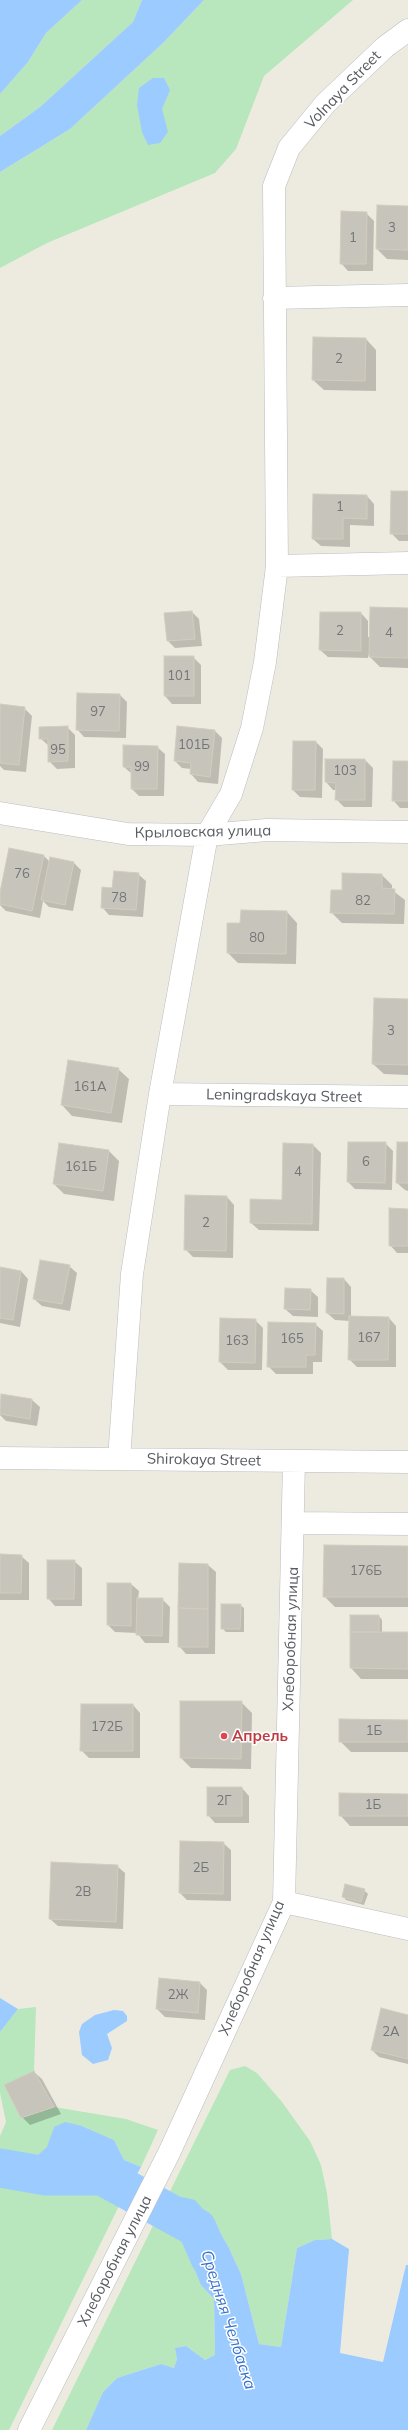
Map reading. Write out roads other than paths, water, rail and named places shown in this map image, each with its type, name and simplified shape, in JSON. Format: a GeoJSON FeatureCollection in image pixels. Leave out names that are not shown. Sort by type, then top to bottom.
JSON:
{"type":"FeatureCollection","features":[{"type":"Feature","properties":{"kind":"street","name":"Volnaya Street"},"geometry":{"type":"LineString","coordinates":[[207,835],[231,794],[252,728],[265,662],[277,566],[274,186],[289,148],[325,104],[384,47],[408,30]]}},
{"type":"Feature","properties":{"kind":"street"},"geometry":{"type":"LineString","coordinates":[[274,298],[408,295]]}},
{"type":"Feature","properties":{"kind":"street"},"geometry":{"type":"LineString","coordinates":[[277,566],[408,563]]}},
{"type":"Feature","properties":{"kind":"street","name":"Крыловская улица"},"geometry":{"type":"LineString","coordinates":[[0,813],[128,834],[207,835],[267,830],[408,832]]}},
{"type":"Feature","properties":{"kind":"street"},"geometry":{"type":"LineString","coordinates":[[119,1459],[132,1274],[160,1094],[207,835]]}},
{"type":"Feature","properties":{"kind":"street","name":"Leningradskaya Street"},"geometry":{"type":"LineString","coordinates":[[160,1094],[408,1097]]}},
{"type":"Feature","properties":{"kind":"street","name":"Shirokaya Street"},"geometry":{"type":"LineString","coordinates":[[0,1458],[408,1462]]}},
{"type":"Feature","properties":{"kind":"street","name":"Хлеборобная улица"},"geometry":{"type":"LineString","coordinates":[[29,2430],[169,2153],[284,1902],[294,1523],[294,1462]]}},
{"type":"Feature","properties":{"kind":"street"},"geometry":{"type":"LineString","coordinates":[[294,1523],[408,1524]]}},
{"type":"Feature","properties":{"kind":"street"},"geometry":{"type":"LineString","coordinates":[[284,1902],[408,1928]]}},
{"type":"Feature","properties":{"kind":"water"},"geometry":{"type":"Polygon","coordinates":[[[0,0],[82,0],[46,33],[28,62],[0,94],[0,0]]]}},
{"type":"Feature","properties":{"kind":"water"},"geometry":{"type":"Polygon","coordinates":[[[142,0],[204,0],[163,43],[70,129],[0,172],[0,136],[40,107],[133,22],[142,0]]]}},
{"type":"Feature","properties":{"kind":"water"},"geometry":{"type":"Polygon","coordinates":[[[153,78],[164,78],[170,90],[162,109],[168,132],[160,143],[148,145],[142,132],[137,105],[139,88],[153,78]]]}},
{"type":"Feature","properties":{"kind":"water"},"geometry":{"type":"Polygon","coordinates":[[[0,1998],[18,2009],[0,2032],[0,1998]]]}},
{"type":"Feature","properties":{"kind":"water"},"geometry":{"type":"Polygon","coordinates":[[[114,2010],[123,2011],[127,2016],[127,2021],[107,2034],[112,2048],[108,2060],[93,2064],[82,2055],[79,2032],[82,2024],[95,2015],[114,2010]]]}},
{"type":"Feature","properties":{"kind":"water"},"geometry":{"type":"Polygon","coordinates":[[[65,2122],[82,2126],[114,2140],[124,2160],[141,2167],[119,2206],[90,2191],[68,2184],[0,2187],[0,2154],[12,2161],[31,2161],[47,2147],[54,2127],[65,2122]]]}},
{"type":"Feature","properties":{"kind":"water"},"geometry":{"type":"Polygon","coordinates":[[[182,2197],[195,2200],[210,2217],[228,2246],[241,2274],[259,2344],[281,2347],[297,2248],[315,2240],[332,2239],[349,2249],[340,2353],[383,2362],[406,2265],[408,2265],[408,2430],[86,2430],[103,2392],[117,2378],[161,2364],[174,2368],[177,2359],[175,2348],[186,2346],[205,2360],[215,2355],[214,2299],[201,2285],[183,2240],[178,2205],[182,2197]]]}},
{"type":"Feature","properties":{"kind":"waterway","name":"Средняя Челбаска"},"geometry":{"type":"LineString","coordinates":[[0,2168],[46,2176],[102,2176],[197,2228],[210,2258]]}},
{"type":"Feature","properties":{"kind":"place","name":"Апрель"},"geometry":{"type":"Point","coordinates":[224,1736]}}]}
